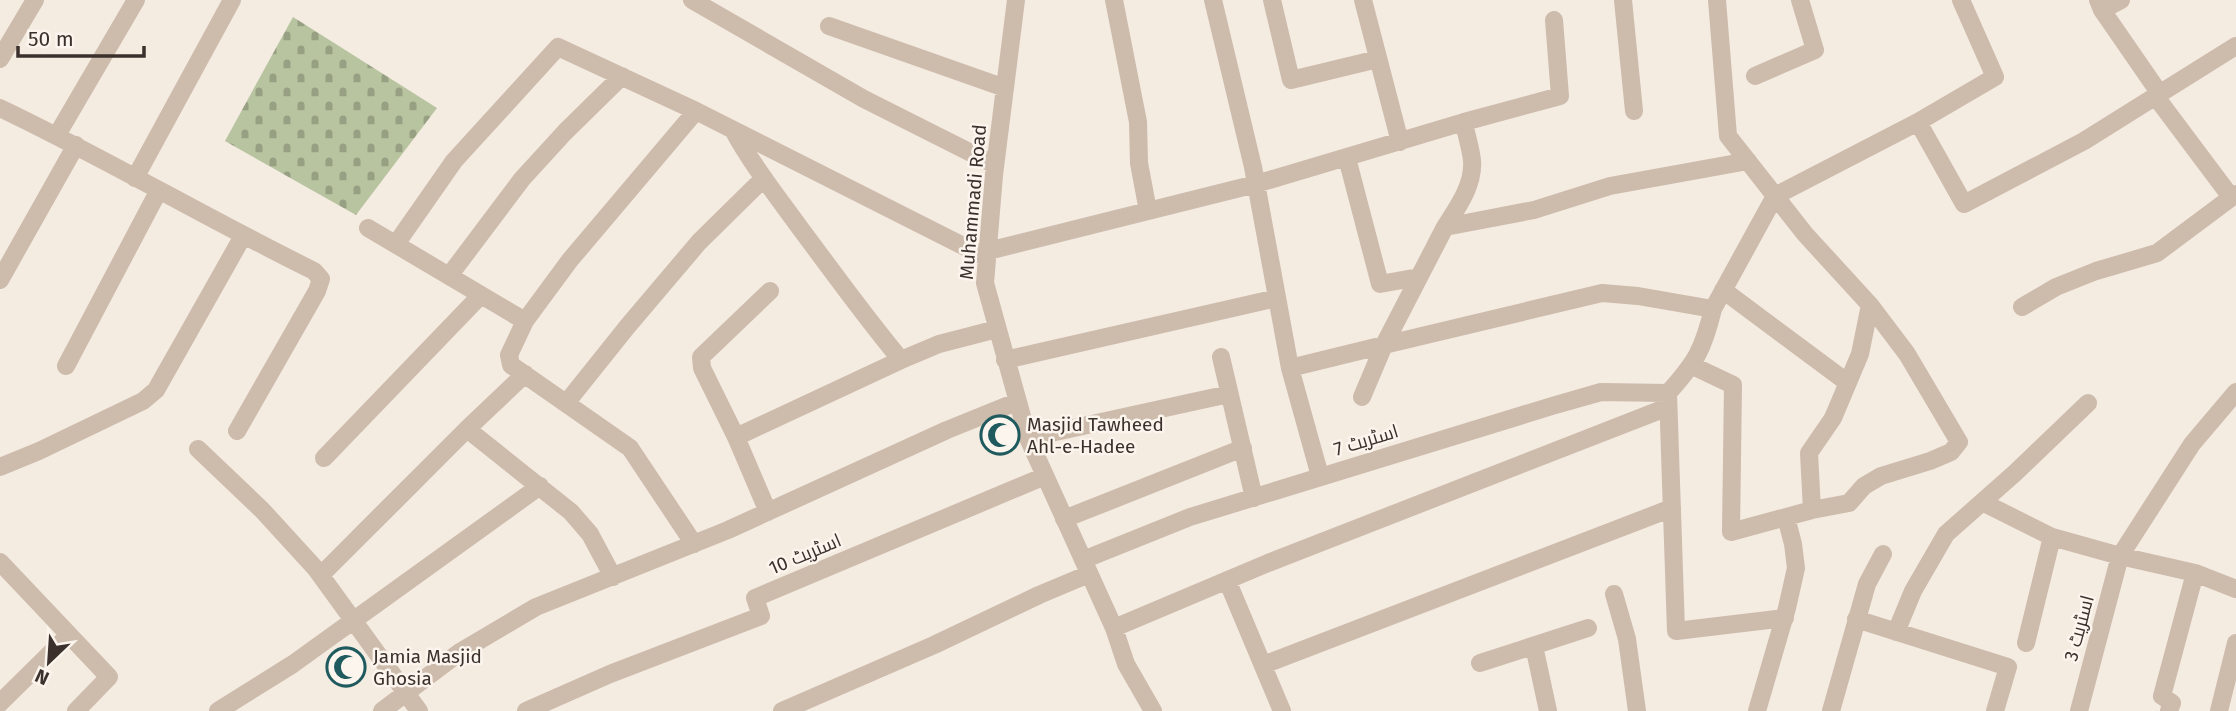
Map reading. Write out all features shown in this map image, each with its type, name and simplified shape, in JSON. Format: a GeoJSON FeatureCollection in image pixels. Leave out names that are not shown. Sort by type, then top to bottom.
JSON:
{"type":"FeatureCollection","features":[{"type":"Feature","properties":{"kind":"street"},"geometry":{"type":"LineString","coordinates":[[0,59],[35,0]]}},
{"type":"Feature","properties":{"kind":"street"},"geometry":{"type":"LineString","coordinates":[[57,135],[136,0]]}},
{"type":"Feature","properties":{"kind":"street"},"geometry":{"type":"LineString","coordinates":[[135,178],[232,0]]}},
{"type":"Feature","properties":{"kind":"street"},"geometry":{"type":"LineString","coordinates":[[692,0],[864,99],[995,166]]}},
{"type":"Feature","properties":{"kind":"street","name":"Muhammadi Road"},"geometry":{"type":"LineString","coordinates":[[1015,0],[995,166],[985,283],[1028,438],[1114,628],[1126,664],[1153,711]]}},
{"type":"Feature","properties":{"kind":"street"},"geometry":{"type":"LineString","coordinates":[[1114,0],[1139,122],[1139,163],[1148,211]]}},
{"type":"Feature","properties":{"kind":"street"},"geometry":{"type":"LineString","coordinates":[[1213,0],[1256,184],[1290,368],[1320,476]]}},
{"type":"Feature","properties":{"kind":"street"},"geometry":{"type":"LineString","coordinates":[[1272,0],[1292,80],[1378,59]]}},
{"type":"Feature","properties":{"kind":"street"},"geometry":{"type":"LineString","coordinates":[[1363,0],[1400,142]]}},
{"type":"Feature","properties":{"kind":"street"},"geometry":{"type":"LineString","coordinates":[[1623,0],[1634,111]]}},
{"type":"Feature","properties":{"kind":"street"},"geometry":{"type":"LineString","coordinates":[[1693,366],[1732,385],[1731,532],[1849,503],[1864,486],[1881,476],[1951,452],[1959,442],[1907,354],[1870,304],[1805,234],[1728,136],[1717,0]]}},
{"type":"Feature","properties":{"kind":"street"},"geometry":{"type":"LineString","coordinates":[[1755,76],[1815,50],[1800,0]]}},
{"type":"Feature","properties":{"kind":"street"},"geometry":{"type":"LineString","coordinates":[[1114,628],[1668,400],[1693,366],[1704,345],[1713,309],[1775,196],[1918,122],[1995,77],[1961,0]]}},
{"type":"Feature","properties":{"kind":"street"},"geometry":{"type":"LineString","coordinates":[[2022,307],[2056,287],[2076,279],[2157,253],[2233,196],[2158,96],[2100,5],[2121,0]]}},
{"type":"Feature","properties":{"kind":"street"},"geometry":{"type":"LineString","coordinates":[[396,244],[454,161],[558,47],[696,111],[987,254],[1256,184],[1560,96],[1554,20]]}},
{"type":"Feature","properties":{"kind":"street"},"geometry":{"type":"LineString","coordinates":[[830,26],[1005,88]]}},
{"type":"Feature","properties":{"kind":"street"},"geometry":{"type":"LineString","coordinates":[[1918,122],[1964,204],[2084,141],[2236,47]]}},
{"type":"Feature","properties":{"kind":"street"},"geometry":{"type":"LineString","coordinates":[[449,276],[522,180],[565,132],[622,76]]}},
{"type":"Feature","properties":{"kind":"street"},"geometry":{"type":"LineString","coordinates":[[0,108],[57,135],[243,236],[314,271],[321,279],[317,291],[237,431]]}},
{"type":"Feature","properties":{"kind":"street"},"geometry":{"type":"LineString","coordinates":[[694,544],[631,448],[511,365],[509,355],[525,321],[570,260],[696,111]]}},
{"type":"Feature","properties":{"kind":"street"},"geometry":{"type":"LineString","coordinates":[[1362,397],[1384,345],[1445,227],[1462,200],[1470,178],[1472,162],[1464,122]]}},
{"type":"Feature","properties":{"kind":"street"},"geometry":{"type":"LineString","coordinates":[[733,130],[764,178],[865,317],[901,360]]}},
{"type":"Feature","properties":{"kind":"street"},"geometry":{"type":"LineString","coordinates":[[0,280],[76,145]]}},
{"type":"Feature","properties":{"kind":"street"},"geometry":{"type":"LineString","coordinates":[[1347,158],[1380,285],[1419,277]]}},
{"type":"Feature","properties":{"kind":"street"},"geometry":{"type":"LineString","coordinates":[[1445,227],[1534,209],[1610,186],[1748,161]]}},
{"type":"Feature","properties":{"kind":"street"},"geometry":{"type":"LineString","coordinates":[[567,402],[626,327],[699,242],[764,178]]}},
{"type":"Feature","properties":{"kind":"street"},"geometry":{"type":"LineString","coordinates":[[66,366],[159,190]]}},
{"type":"Feature","properties":{"kind":"street"},"geometry":{"type":"LineString","coordinates":[[368,228],[525,321]]}},
{"type":"Feature","properties":{"kind":"street"},"geometry":{"type":"LineString","coordinates":[[0,467],[39,452],[143,401],[156,390],[243,236]]}},
{"type":"Feature","properties":{"kind":"street"},"geometry":{"type":"LineString","coordinates":[[1723,290],[1848,383]]}},
{"type":"Feature","properties":{"kind":"street"},"geometry":{"type":"LineString","coordinates":[[768,512],[736,437],[702,368],[701,358],[770,291]]}},
{"type":"Feature","properties":{"kind":"street"},"geometry":{"type":"LineString","coordinates":[[1290,368],[1602,293],[1638,296],[1713,309]]}},
{"type":"Feature","properties":{"kind":"street"},"geometry":{"type":"LineString","coordinates":[[324,458],[481,295]]}},
{"type":"Feature","properties":{"kind":"street"},"geometry":{"type":"LineString","coordinates":[[1005,360],[1277,298]]}},
{"type":"Feature","properties":{"kind":"street"},"geometry":{"type":"LineString","coordinates":[[1812,510],[1809,453],[1833,418],[1860,354],[1870,304]]}},
{"type":"Feature","properties":{"kind":"street"},"geometry":{"type":"LineString","coordinates":[[736,437],[939,344],[997,329]]}},
{"type":"Feature","properties":{"kind":"street"},"geometry":{"type":"LineString","coordinates":[[1221,357],[1254,498]]}},
{"type":"Feature","properties":{"kind":"street"},"geometry":{"type":"LineString","coordinates":[[321,576],[525,374]]}},
{"type":"Feature","properties":{"kind":"street","name":"اسٹریٹ 7"},"geometry":{"type":"LineString","coordinates":[[782,711],[934,645],[1039,595],[1086,567],[1190,517],[1601,392],[1668,400]]}},
{"type":"Feature","properties":{"kind":"street","name":"اسٹریٹ 3"},"geometry":{"type":"LineString","coordinates":[[2079,711],[2120,556],[2192,444],[2236,392]]}},
{"type":"Feature","properties":{"kind":"street"},"geometry":{"type":"LineString","coordinates":[[1028,438],[1230,394]]}},
{"type":"Feature","properties":{"kind":"street"},"geometry":{"type":"LineString","coordinates":[[1668,400],[1676,631],[1784,618]]}},
{"type":"Feature","properties":{"kind":"street"},"geometry":{"type":"LineString","coordinates":[[382,711],[460,652],[536,607],[694,544],[947,430],[1016,402]]}},
{"type":"Feature","properties":{"kind":"street"},"geometry":{"type":"LineString","coordinates":[[1896,632],[1913,591],[1945,534],[2088,403]]}},
{"type":"Feature","properties":{"kind":"street"},"geometry":{"type":"LineString","coordinates":[[467,429],[571,512],[590,534],[613,577]]}},
{"type":"Feature","properties":{"kind":"street"},"geometry":{"type":"LineString","coordinates":[[1064,519],[1242,448]]}},
{"type":"Feature","properties":{"kind":"street"},"geometry":{"type":"LineString","coordinates":[[198,449],[262,510],[321,576],[419,711]]}},
{"type":"Feature","properties":{"kind":"street","name":"اسٹریٹ 10"},"geometry":{"type":"LineString","coordinates":[[526,711],[610,674],[761,615],[755,598],[1045,476]]}},
{"type":"Feature","properties":{"kind":"street"},"geometry":{"type":"LineString","coordinates":[[218,711],[293,664],[540,486]]}},
{"type":"Feature","properties":{"kind":"street"},"geometry":{"type":"LineString","coordinates":[[1982,502],[2052,537],[2195,573],[2236,589]]}},
{"type":"Feature","properties":{"kind":"street"},"geometry":{"type":"LineString","coordinates":[[1263,665],[1672,508]]}},
{"type":"Feature","properties":{"kind":"street"},"geometry":{"type":"LineString","coordinates":[[1757,711],[1796,568],[1786,517]]}},
{"type":"Feature","properties":{"kind":"street"},"geometry":{"type":"LineString","coordinates":[[2026,643],[2052,537]]}},
{"type":"Feature","properties":{"kind":"street"},"geometry":{"type":"LineString","coordinates":[[1830,711],[1867,584],[1883,554]]}},
{"type":"Feature","properties":{"kind":"street"},"geometry":{"type":"LineString","coordinates":[[0,562],[109,677],[76,711]]}},
{"type":"Feature","properties":{"kind":"street"},"geometry":{"type":"LineString","coordinates":[[2169,711],[2172,703],[2162,696],[2195,573]]}},
{"type":"Feature","properties":{"kind":"street"},"geometry":{"type":"LineString","coordinates":[[1227,580],[1282,711]]}},
{"type":"Feature","properties":{"kind":"street"},"geometry":{"type":"LineString","coordinates":[[1614,594],[1627,639],[1637,711]]}},
{"type":"Feature","properties":{"kind":"street"},"geometry":{"type":"LineString","coordinates":[[1856,620],[2008,667],[1995,711]]}},
{"type":"Feature","properties":{"kind":"street"},"geometry":{"type":"LineString","coordinates":[[1480,663],[1588,628]]}},
{"type":"Feature","properties":{"kind":"street"},"geometry":{"type":"LineString","coordinates":[[0,703],[69,635]]}},
{"type":"Feature","properties":{"kind":"street"},"geometry":{"type":"LineString","coordinates":[[2219,711],[2236,643]]}},
{"type":"Feature","properties":{"kind":"street"},"geometry":{"type":"LineString","coordinates":[[1534,646],[1548,711]]}},
{"type":"Feature","properties":{"kind":"green space"},"geometry":{"type":"Polygon","coordinates":[[[293,17],[437,108],[356,215],[225,141],[293,17]]]}},
{"type":"Feature","properties":{"kind":"place","name":"Masjid Tawheed Ahl-e-Hadee"},"geometry":{"type":"Point","coordinates":[1000,435]}},
{"type":"Feature","properties":{"kind":"place","name":"Jamia Masjid Ghosia"},"geometry":{"type":"Point","coordinates":[346,667]}}]}
